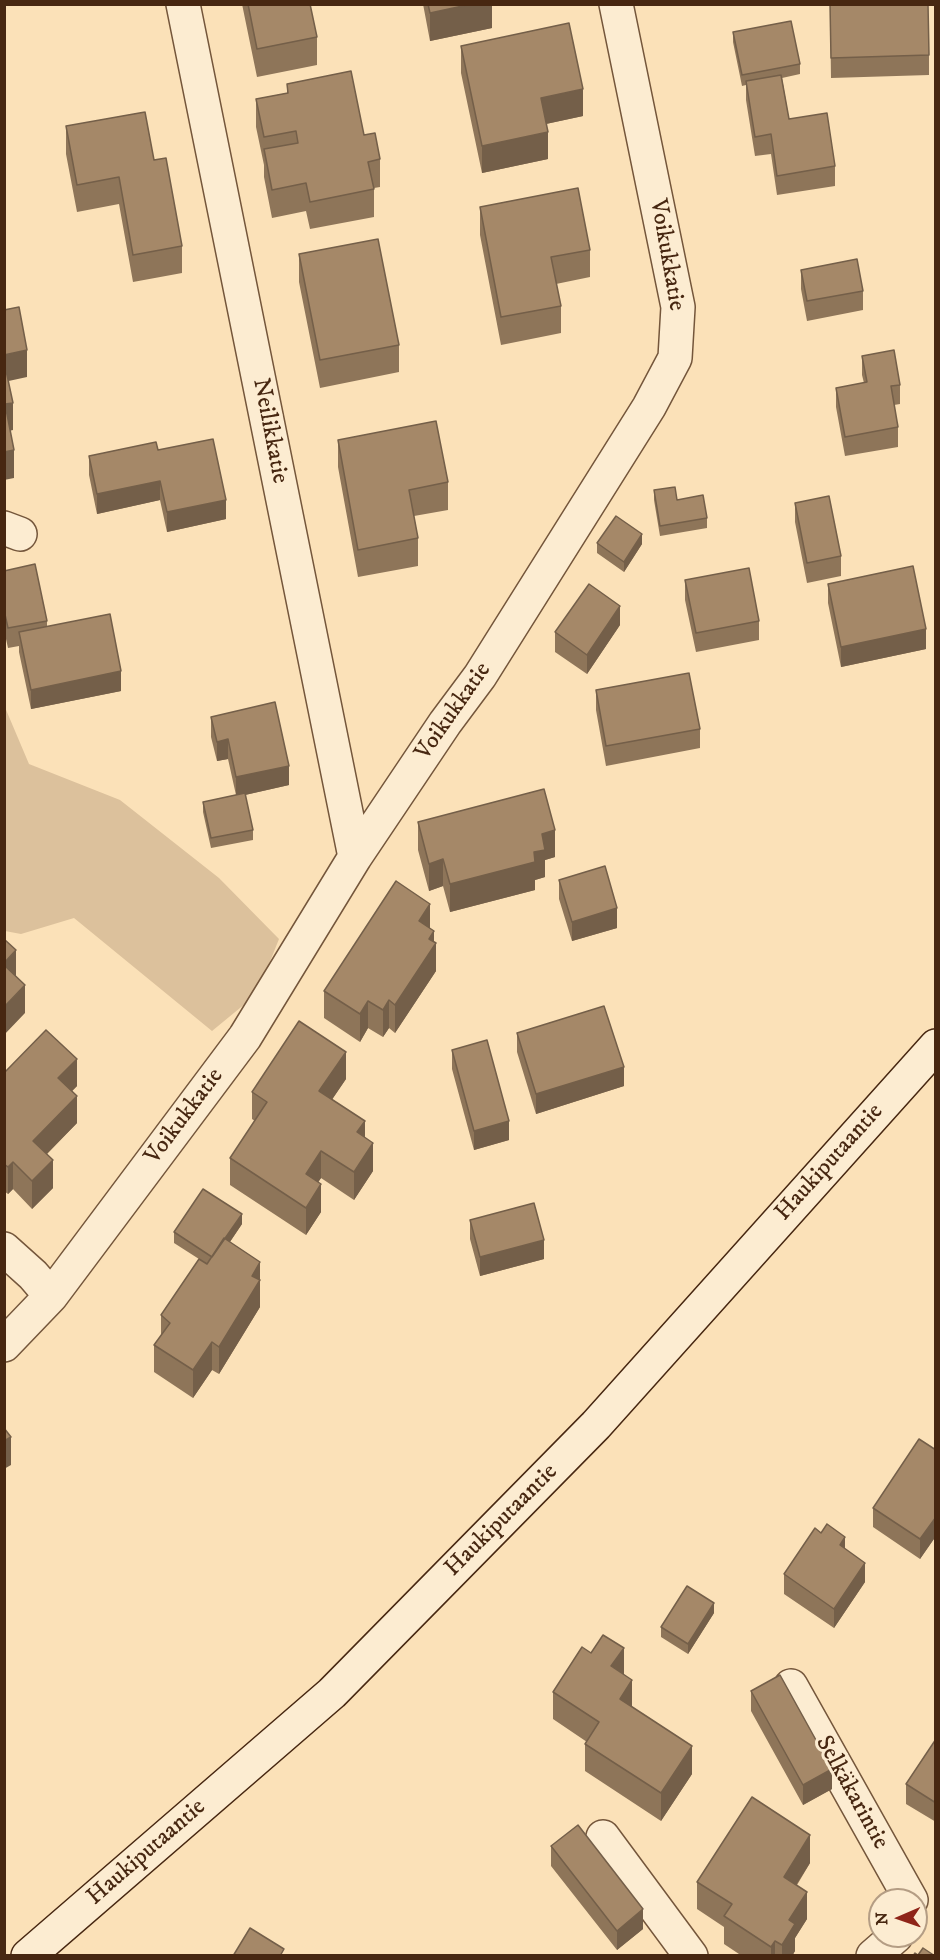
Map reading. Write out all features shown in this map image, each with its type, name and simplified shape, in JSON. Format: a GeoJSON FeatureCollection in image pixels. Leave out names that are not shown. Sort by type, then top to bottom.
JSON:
{"type":"FeatureCollection","features":[{"type":"Feature","properties":{"kind":"street","name":"Neilikkatie"},"geometry":{"type":"LineString","coordinates":[[183,4],[355,857]]}},
{"type":"Feature","properties":{"kind":"street","name":"Voikukkatie"},"geometry":{"type":"LineString","coordinates":[[4,1345],[51,1296],[245,1037],[355,857],[445,723],[480,676],[649,407],[675,358],[678,307],[616,4]]}},
{"type":"Feature","properties":{"kind":"street","name":"Haukiputaantie"},"geometry":{"type":"LineString","coordinates":[[28,1956],[332,1693],[596,1425],[936,1046]]}},
{"type":"Feature","properties":{"kind":"street"},"geometry":{"type":"LineString","coordinates":[[4,1249],[33,1275],[51,1296]]}},
{"type":"Feature","properties":{"kind":"street","name":"Selkäkarintie"},"geometry":{"type":"LineString","coordinates":[[791,1686],[902,1888]]}},
{"type":"Feature","properties":{"kind":"street"},"geometry":{"type":"LineString","coordinates":[[603,1837],[691,1956]]}},
{"type":"Feature","properties":{"kind":"shaded area"},"geometry":{"type":"Polygon","coordinates":[[[4,705],[29,764],[120,800],[219,878],[279,939],[257,994],[212,1031],[74,918],[21,934],[5,931],[4,705]]]}},
{"type":"Feature","properties":{"kind":"building"},"geometry":{"type":"Polygon","coordinates":[[[248,4],[310,4],[317,37],[257,49],[248,4]]]}},
{"type":"Feature","properties":{"kind":"building"},"geometry":{"type":"Polygon","coordinates":[[[428,4],[472,4],[430,13],[428,4]]]}},
{"type":"Feature","properties":{"kind":"building"},"geometry":{"type":"Polygon","coordinates":[[[830,4],[928,4],[929,55],[831,58],[830,4]]]}},
{"type":"Feature","properties":{"kind":"building"},"geometry":{"type":"Polygon","coordinates":[[[791,21],[800,64],[742,75],[733,32],[791,21]]]}},
{"type":"Feature","properties":{"kind":"building"},"geometry":{"type":"Polygon","coordinates":[[[569,23],[583,89],[541,98],[548,132],[482,146],[461,46],[569,23]]]}},
{"type":"Feature","properties":{"kind":"building"},"geometry":{"type":"Polygon","coordinates":[[[351,71],[364,135],[375,133],[380,159],[368,162],[374,189],[310,202],[306,183],[272,190],[264,149],[298,143],[296,131],[264,137],[256,99],[288,93],[287,84],[351,71]]]}},
{"type":"Feature","properties":{"kind":"building"},"geometry":{"type":"Polygon","coordinates":[[[781,75],[789,119],[827,113],[835,166],[777,176],[771,134],[755,137],[746,81],[781,75]]]}},
{"type":"Feature","properties":{"kind":"building"},"geometry":{"type":"Polygon","coordinates":[[[145,112],[154,160],[166,158],[182,246],[133,255],[119,177],[77,185],[66,126],[145,112]]]}},
{"type":"Feature","properties":{"kind":"building"},"geometry":{"type":"Polygon","coordinates":[[[578,188],[590,250],[551,257],[561,306],[501,317],[480,207],[578,188]]]}},
{"type":"Feature","properties":{"kind":"building"},"geometry":{"type":"Polygon","coordinates":[[[378,239],[399,345],[320,360],[299,254],[378,239]]]}},
{"type":"Feature","properties":{"kind":"building"},"geometry":{"type":"Polygon","coordinates":[[[857,259],[863,291],[807,301],[801,270],[857,259]]]}},
{"type":"Feature","properties":{"kind":"building"},"geometry":{"type":"Polygon","coordinates":[[[19,307],[27,350],[4,355],[4,310],[19,307]]]}},
{"type":"Feature","properties":{"kind":"building"},"geometry":{"type":"Polygon","coordinates":[[[894,350],[900,385],[891,386],[898,427],[845,437],[836,388],[867,382],[862,356],[894,350]]]}},
{"type":"Feature","properties":{"kind":"building"},"geometry":{"type":"Polygon","coordinates":[[[4,361],[13,403],[5,404],[14,450],[4,452],[4,361]]]}},
{"type":"Feature","properties":{"kind":"building"},"geometry":{"type":"Polygon","coordinates":[[[436,421],[448,482],[409,490],[418,538],[358,550],[338,440],[436,421]]]}},
{"type":"Feature","properties":{"kind":"building"},"geometry":{"type":"Polygon","coordinates":[[[213,439],[226,500],[167,512],[160,481],[97,494],[89,456],[156,442],[158,450],[213,439]]]}},
{"type":"Feature","properties":{"kind":"building"},"geometry":{"type":"Polygon","coordinates":[[[675,487],[677,500],[703,495],[707,518],[660,526],[654,490],[675,487]]]}},
{"type":"Feature","properties":{"kind":"building"},"geometry":{"type":"Polygon","coordinates":[[[829,496],[841,556],[807,563],[795,503],[829,496]]]}},
{"type":"Feature","properties":{"kind":"building"},"geometry":{"type":"Polygon","coordinates":[[[616,516],[642,534],[624,562],[597,543],[616,516]]]}},
{"type":"Feature","properties":{"kind":"building"},"geometry":{"type":"Polygon","coordinates":[[[35,564],[47,621],[8,628],[4,610],[4,571],[35,564]]]}},
{"type":"Feature","properties":{"kind":"building"},"geometry":{"type":"Polygon","coordinates":[[[913,566],[926,629],[841,647],[828,584],[913,566]]]}},
{"type":"Feature","properties":{"kind":"building"},"geometry":{"type":"Polygon","coordinates":[[[749,568],[759,621],[696,633],[685,580],[749,568]]]}},
{"type":"Feature","properties":{"kind":"building"},"geometry":{"type":"Polygon","coordinates":[[[589,584],[620,606],[587,655],[555,632],[589,584]]]}},
{"type":"Feature","properties":{"kind":"building"},"geometry":{"type":"Polygon","coordinates":[[[110,614],[121,671],[31,690],[19,632],[110,614]]]}},
{"type":"Feature","properties":{"kind":"building"},"geometry":{"type":"Polygon","coordinates":[[[689,673],[700,729],[606,746],[596,690],[689,673]]]}},
{"type":"Feature","properties":{"kind":"building"},"geometry":{"type":"Polygon","coordinates":[[[275,702],[289,766],[236,777],[228,739],[217,742],[211,717],[275,702]]]}},
{"type":"Feature","properties":{"kind":"building"},"geometry":{"type":"Polygon","coordinates":[[[544,789],[555,830],[542,834],[545,850],[534,852],[535,862],[450,884],[443,859],[429,864],[418,822],[544,789]]]}},
{"type":"Feature","properties":{"kind":"building"},"geometry":{"type":"Polygon","coordinates":[[[245,793],[253,830],[211,838],[203,802],[245,793]]]}},
{"type":"Feature","properties":{"kind":"building"},"geometry":{"type":"Polygon","coordinates":[[[605,866],[617,908],[572,922],[559,880],[605,866]]]}},
{"type":"Feature","properties":{"kind":"building"},"geometry":{"type":"Polygon","coordinates":[[[396,881],[430,904],[419,921],[434,931],[429,939],[436,943],[395,1005],[389,1000],[383,1010],[368,1001],[360,1014],[324,991],[396,881]]]}},
{"type":"Feature","properties":{"kind":"building"},"geometry":{"type":"Polygon","coordinates":[[[4,939],[16,950],[4,963],[4,939]]]}},
{"type":"Feature","properties":{"kind":"building"},"geometry":{"type":"Polygon","coordinates":[[[4,965],[25,985],[4,1007],[4,965]]]}},
{"type":"Feature","properties":{"kind":"building"},"geometry":{"type":"Polygon","coordinates":[[[604,1006],[624,1067],[536,1094],[517,1033],[604,1006]]]}},
{"type":"Feature","properties":{"kind":"building"},"geometry":{"type":"Polygon","coordinates":[[[299,1021],[346,1052],[319,1091],[365,1121],[357,1132],[373,1143],[354,1172],[321,1151],[306,1174],[321,1184],[306,1208],[230,1158],[267,1102],[252,1092],[299,1021]]]}},
{"type":"Feature","properties":{"kind":"building"},"geometry":{"type":"Polygon","coordinates":[[[46,1030],[77,1059],[58,1078],[77,1096],[33,1141],[53,1160],[32,1181],[13,1162],[8,1167],[4,1164],[4,1073],[46,1030]]]}},
{"type":"Feature","properties":{"kind":"building"},"geometry":{"type":"Polygon","coordinates":[[[487,1040],[509,1121],[474,1131],[452,1050],[487,1040]]]}},
{"type":"Feature","properties":{"kind":"building"},"geometry":{"type":"Polygon","coordinates":[[[203,1189],[242,1214],[212,1257],[174,1232],[203,1189]]]}},
{"type":"Feature","properties":{"kind":"building"},"geometry":{"type":"Polygon","coordinates":[[[534,1203],[544,1240],[480,1257],[470,1220],[534,1203]]]}},
{"type":"Feature","properties":{"kind":"building"},"geometry":{"type":"Polygon","coordinates":[[[224,1238],[260,1262],[252,1276],[260,1280],[219,1347],[212,1342],[193,1370],[154,1345],[170,1323],[161,1315],[199,1259],[207,1264],[224,1238]]]}},
{"type":"Feature","properties":{"kind":"building"},"geometry":{"type":"Polygon","coordinates":[[[4,1428],[11,1437],[4,1441],[4,1428]]]}},
{"type":"Feature","properties":{"kind":"building"},"geometry":{"type":"Polygon","coordinates":[[[919,1439],[936,1450],[936,1517],[920,1539],[873,1508],[919,1439]]]}},
{"type":"Feature","properties":{"kind":"building"},"geometry":{"type":"Polygon","coordinates":[[[827,1524],[845,1537],[840,1545],[865,1563],[834,1609],[784,1574],[815,1528],[821,1533],[827,1524]]]}},
{"type":"Feature","properties":{"kind":"building"},"geometry":{"type":"Polygon","coordinates":[[[687,1586],[714,1603],[688,1644],[661,1627],[687,1586]]]}},
{"type":"Feature","properties":{"kind":"building"},"geometry":{"type":"Polygon","coordinates":[[[603,1635],[624,1648],[611,1666],[632,1680],[620,1699],[692,1746],[661,1793],[585,1744],[599,1722],[553,1692],[582,1647],[591,1653],[603,1635]]]}},
{"type":"Feature","properties":{"kind":"building"},"geometry":{"type":"Polygon","coordinates":[[[780,1675],[832,1769],[803,1785],[751,1691],[780,1675]]]}},
{"type":"Feature","properties":{"kind":"building"},"geometry":{"type":"Polygon","coordinates":[[[936,1739],[936,1803],[906,1784],[936,1739]]]}},
{"type":"Feature","properties":{"kind":"building"},"geometry":{"type":"Polygon","coordinates":[[[752,1797],[810,1835],[784,1877],[807,1892],[789,1920],[795,1924],[782,1945],[775,1941],[771,1947],[724,1916],[732,1904],[697,1882],[752,1797]]]}},
{"type":"Feature","properties":{"kind":"building"},"geometry":{"type":"Polygon","coordinates":[[[578,1825],[643,1909],[617,1931],[551,1846],[578,1825]]]}},
{"type":"Feature","properties":{"kind":"building"},"geometry":{"type":"Polygon","coordinates":[[[250,1928],[284,1949],[280,1956],[233,1956],[250,1928]]]}},
{"type":"Feature","properties":{"kind":"building"},"geometry":{"type":"Polygon","coordinates":[[[923,1948],[935,1956],[913,1956],[915,1953],[918,1955],[923,1948]]]}}]}
